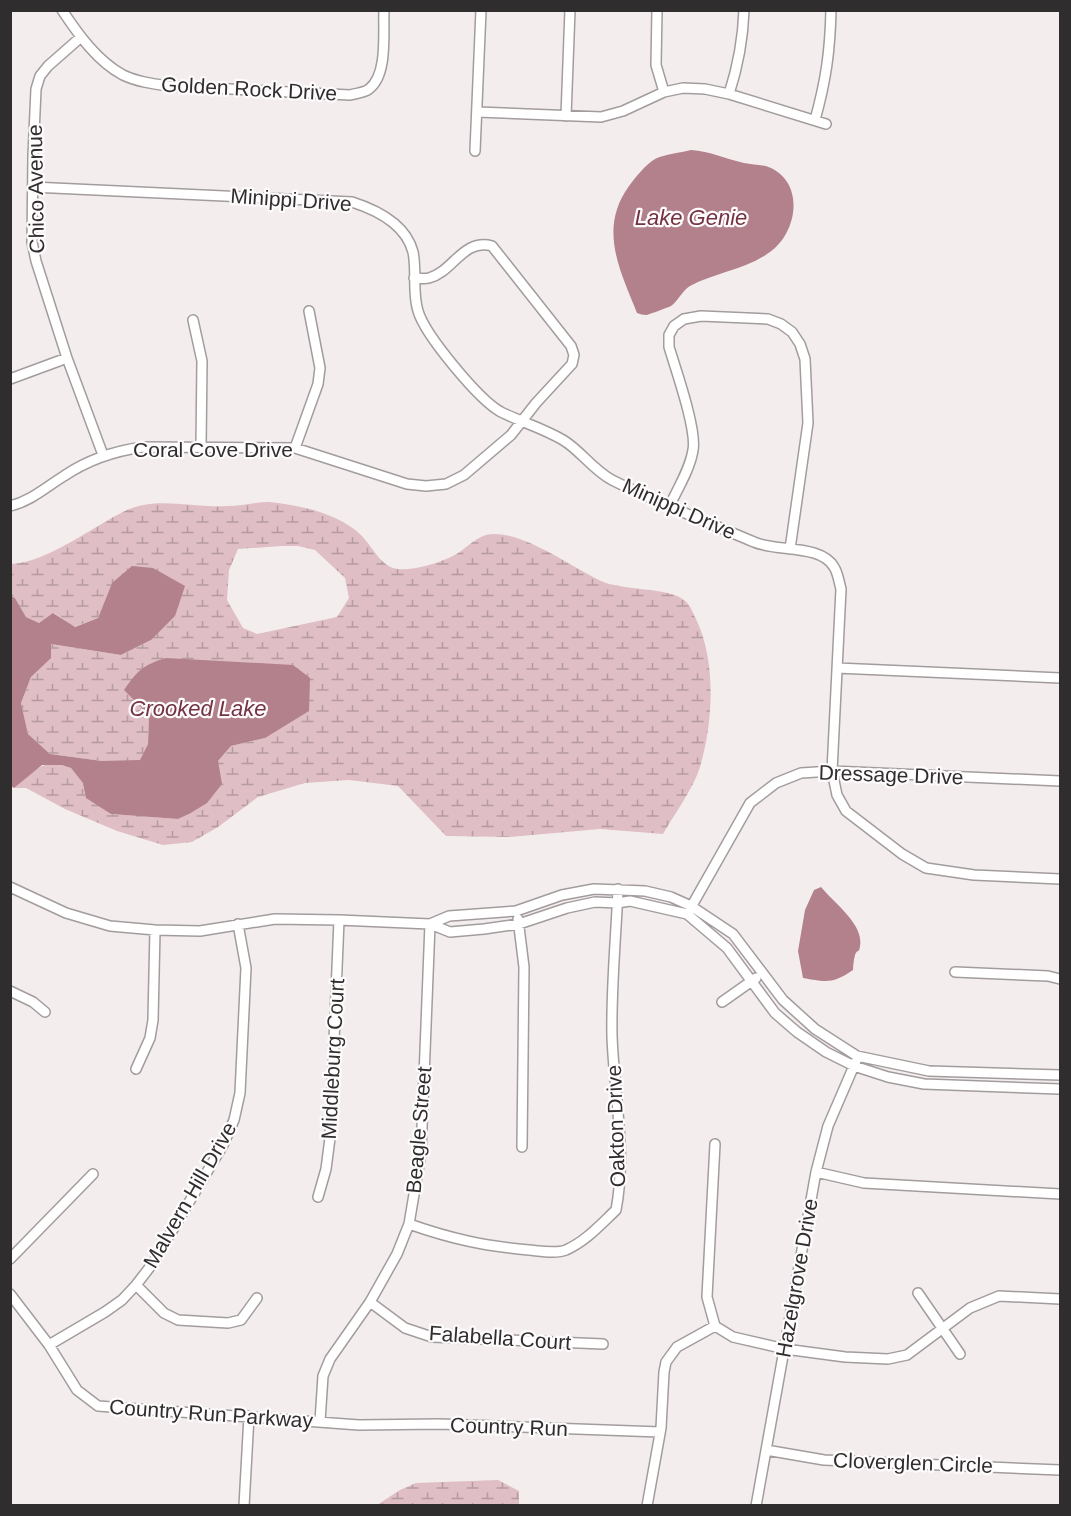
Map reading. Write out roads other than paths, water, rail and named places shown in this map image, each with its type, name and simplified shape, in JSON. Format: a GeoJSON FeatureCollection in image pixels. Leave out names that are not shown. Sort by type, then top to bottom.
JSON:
{"type":"FeatureCollection","features":[{"type":"Feature","properties":{"kind":"street","name":"Golden Rock Drive"},"geometry":{"type":"LineString","coordinates":[[62,10],[81,37],[109,65],[123,75],[144,82],[169,86],[351,95],[366,91],[375,83],[382,70],[384,10]]}},
{"type":"Feature","properties":{"kind":"street"},"geometry":{"type":"LineString","coordinates":[[476,151],[481,10]]}},
{"type":"Feature","properties":{"kind":"street"},"geometry":{"type":"LineString","coordinates":[[566,117],[570,10]]}},
{"type":"Feature","properties":{"kind":"street"},"geometry":{"type":"LineString","coordinates":[[657,10],[656,65],[664,92]]}},
{"type":"Feature","properties":{"kind":"street"},"geometry":{"type":"LineString","coordinates":[[729,94],[743,40],[744,10]]}},
{"type":"Feature","properties":{"kind":"street"},"geometry":{"type":"LineString","coordinates":[[815,120],[830,56],[831,10]]}},
{"type":"Feature","properties":{"kind":"street","name":"Chico Avenue"},"geometry":{"type":"LineString","coordinates":[[81,37],[48,66],[40,76],[36,90],[32,242],[67,358],[104,455]]}},
{"type":"Feature","properties":{"kind":"street"},"geometry":{"type":"LineString","coordinates":[[477,112],[601,117],[612,115],[664,92],[683,88],[705,89],[729,94],[826,124]]}},
{"type":"Feature","properties":{"kind":"street","name":"Minippi Drive"},"geometry":{"type":"LineString","coordinates":[[32,187],[352,202],[373,209],[389,220],[406,237],[413,252],[418,311],[425,329],[481,397],[497,410],[565,441],[586,461],[610,478],[759,545],[821,556],[827,558],[835,568],[840,589],[840,621],[832,771],[837,795],[846,811],[902,854],[926,867],[974,875],[1060,879]]}},
{"type":"Feature","properties":{"kind":"street","name":"Coral Cove Drive"},"geometry":{"type":"LineString","coordinates":[[10,506],[41,493],[64,476],[104,455],[143,447],[295,448],[407,484],[426,486],[446,484],[464,475],[511,435],[536,403],[572,364],[571,346],[492,246],[474,245],[430,278],[414,278]]}},
{"type":"Feature","properties":{"kind":"street"},"geometry":{"type":"LineString","coordinates":[[295,448],[318,384],[320,368],[309,310]]}},
{"type":"Feature","properties":{"kind":"street"},"geometry":{"type":"LineString","coordinates":[[670,505],[694,448],[693,433],[669,347],[669,335],[674,326],[684,319],[701,316],[768,319],[792,332],[801,344],[805,359],[808,423],[790,549]]}},
{"type":"Feature","properties":{"kind":"street"},"geometry":{"type":"LineString","coordinates":[[193,320],[202,361],[201,446]]}},
{"type":"Feature","properties":{"kind":"street"},"geometry":{"type":"LineString","coordinates":[[10,379],[67,358]]}},
{"type":"Feature","properties":{"kind":"street"},"geometry":{"type":"LineString","coordinates":[[837,668],[1060,678]]}},
{"type":"Feature","properties":{"kind":"street","name":"Dressage Drive"},"geometry":{"type":"LineString","coordinates":[[689,910],[750,803],[776,783],[801,773],[832,771],[1060,781]]}},
{"type":"Feature","properties":{"kind":"street"},"geometry":{"type":"LineString","coordinates":[[10,887],[66,913],[110,926],[155,930],[200,931],[274,919],[430,924],[450,932],[519,924],[567,908],[595,902],[630,902],[689,910],[727,948],[775,1013],[796,1032],[826,1052],[854,1066],[888,1077],[924,1084],[1060,1089]]}},
{"type":"Feature","properties":{"kind":"street"},"geometry":{"type":"LineString","coordinates":[[430,924],[449,916],[516,911],[562,895],[594,889],[645,891],[671,897],[689,910],[733,934],[783,1000],[815,1029],[857,1056],[929,1071],[1060,1075]]}},
{"type":"Feature","properties":{"kind":"street","name":"Oakton Drive"},"geometry":{"type":"LineString","coordinates":[[409,1224],[451,1238],[487,1246],[563,1251],[584,1240],[616,1210],[621,1175],[620,1116],[612,1039],[612,1000],[618,889]]}},
{"type":"Feature","properties":{"kind":"street"},"geometry":{"type":"LineString","coordinates":[[516,911],[524,967],[522,1147]]}},
{"type":"Feature","properties":{"kind":"street","name":"Middleburg Court"},"geometry":{"type":"LineString","coordinates":[[318,1197],[326,1169],[330,1138],[339,920]]}},
{"type":"Feature","properties":{"kind":"street","name":"Malvern Hill Drive"},"geometry":{"type":"LineString","coordinates":[[49,1346],[105,1312],[122,1300],[136,1285],[153,1263],[223,1145],[234,1120],[240,1093],[246,968],[238,924]]}},
{"type":"Feature","properties":{"kind":"street","name":"Beagle Street"},"geometry":{"type":"LineString","coordinates":[[320,1420],[323,1376],[326,1368],[350,1328],[370,1302],[397,1254],[409,1224],[421,1153],[430,924]]}},
{"type":"Feature","properties":{"kind":"street"},"geometry":{"type":"LineString","coordinates":[[136,1069],[150,1038],[153,1020],[155,930]]}},
{"type":"Feature","properties":{"kind":"street"},"geometry":{"type":"LineString","coordinates":[[955,972],[1048,976],[1060,979]]}},
{"type":"Feature","properties":{"kind":"street"},"geometry":{"type":"LineString","coordinates":[[722,1002],[763,974]]}},
{"type":"Feature","properties":{"kind":"street"},"geometry":{"type":"LineString","coordinates":[[10,991],[33,1002],[45,1012]]}},
{"type":"Feature","properties":{"kind":"street","name":"Hazelgrove Drive"},"geometry":{"type":"LineString","coordinates":[[756,1506],[816,1172],[828,1126],[857,1056]]}},
{"type":"Feature","properties":{"kind":"street"},"geometry":{"type":"LineString","coordinates":[[715,1144],[707,1297],[715,1326],[733,1337],[785,1349],[845,1357],[888,1359],[907,1355],[970,1308],[999,1296],[1060,1299]]}},
{"type":"Feature","properties":{"kind":"street"},"geometry":{"type":"LineString","coordinates":[[816,1172],[864,1183],[1060,1194]]}},
{"type":"Feature","properties":{"kind":"street"},"geometry":{"type":"LineString","coordinates":[[10,1259],[93,1174]]}},
{"type":"Feature","properties":{"kind":"street"},"geometry":{"type":"LineString","coordinates":[[136,1285],[164,1313],[178,1320],[228,1323],[241,1320],[257,1298]]}},
{"type":"Feature","properties":{"kind":"street"},"geometry":{"type":"LineString","coordinates":[[918,1293],[960,1354]]}},
{"type":"Feature","properties":{"kind":"street","name":"Country Run Parkway"},"geometry":{"type":"LineString","coordinates":[[10,1294],[49,1346],[77,1390],[98,1406],[320,1420],[359,1425]]}},
{"type":"Feature","properties":{"kind":"street","name":"Falabella Court"},"geometry":{"type":"LineString","coordinates":[[370,1302],[405,1328],[432,1337],[603,1344]]}},
{"type":"Feature","properties":{"kind":"street"},"geometry":{"type":"LineString","coordinates":[[647,1506],[660,1432],[664,1372],[670,1355],[677,1347],[715,1326]]}},
{"type":"Feature","properties":{"kind":"street"},"geometry":{"type":"LineString","coordinates":[[244,1506],[249,1416]]}},
{"type":"Feature","properties":{"kind":"street","name":"Country Run"},"geometry":{"type":"LineString","coordinates":[[359,1425],[439,1424],[660,1432]]}},
{"type":"Feature","properties":{"kind":"street","name":"Cloverglen Circle"},"geometry":{"type":"LineString","coordinates":[[766,1450],[824,1460],[1060,1470]]}},
{"type":"Feature","properties":{"kind":"water","name":"Lake Genie"},"geometry":{"type":"Polygon","coordinates":[[[691,150],[771,168],[782,176],[789,186],[793,197],[791,222],[779,244],[770,252],[741,267],[690,286],[671,306],[648,315],[639,314],[624,281],[615,249],[613,234],[620,202],[641,171],[655,159],[691,150]]]}},
{"type":"Feature","properties":{"kind":"water","name":"Crooked Lake"},"geometry":{"type":"Polygon","coordinates":[[[132,566],[153,568],[185,586],[175,616],[151,640],[121,655],[51,644],[51,658],[31,677],[21,703],[28,734],[50,754],[102,761],[140,760],[148,744],[149,715],[124,690],[142,669],[166,658],[293,665],[310,678],[309,711],[265,738],[231,746],[218,761],[222,784],[207,803],[178,819],[111,814],[86,798],[83,783],[71,768],[62,765],[42,765],[14,788],[11,786],[11,596],[15,598],[26,617],[39,623],[53,613],[75,627],[98,618],[112,583],[132,566]]]}},
{"type":"Feature","properties":{"kind":"water"},"geometry":{"type":"Polygon","coordinates":[[[821,887],[847,914],[860,938],[860,948],[855,955],[853,970],[840,978],[829,981],[803,978],[798,951],[805,910],[814,890],[821,887]]]}}]}
